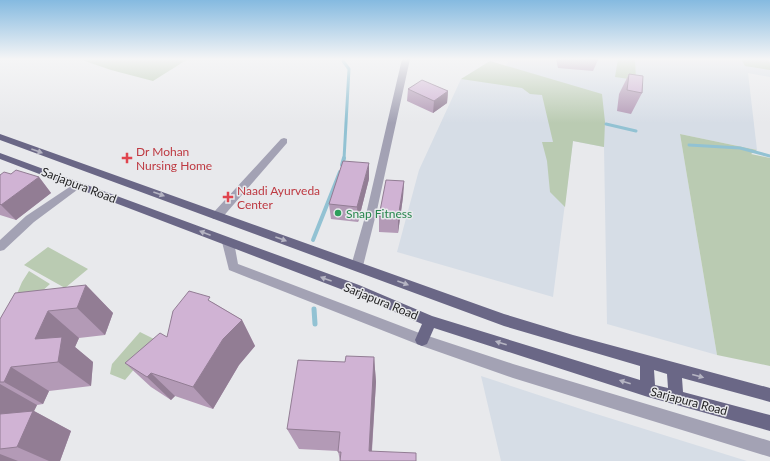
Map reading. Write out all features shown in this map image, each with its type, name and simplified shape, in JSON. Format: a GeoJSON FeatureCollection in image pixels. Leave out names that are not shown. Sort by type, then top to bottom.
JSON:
{"type":"FeatureCollection","features":[{"type":"Feature","properties":{"kind":"main road","name":"Sarjapura Road"},"geometry":{"type":"LineString","coordinates":[[0,137],[504,320],[674,369],[770,394]]}},
{"type":"Feature","properties":{"kind":"main road","name":"Sarjapura Road"},"geometry":{"type":"LineString","coordinates":[[0,156],[354,289],[430,320],[648,390],[770,423]]}},
{"type":"Feature","properties":{"kind":"main road"},"geometry":{"type":"LineString","coordinates":[[422,340],[430,320]]}},
{"type":"Feature","properties":{"kind":"main road"},"geometry":{"type":"LineString","coordinates":[[647,361],[648,390]]}},
{"type":"Feature","properties":{"kind":"main road"},"geometry":{"type":"LineString","coordinates":[[674,369],[676,397]]}},
{"type":"Feature","properties":{"kind":"street"},"geometry":{"type":"LineString","coordinates":[[357,266],[372,210],[401,81]]}},
{"type":"Feature","properties":{"kind":"street"},"geometry":{"type":"LineString","coordinates":[[217,216],[284,141]]}},
{"type":"Feature","properties":{"kind":"street"},"geometry":{"type":"LineString","coordinates":[[0,247],[30,219],[77,184]]}},
{"type":"Feature","properties":{"kind":"street"},"geometry":{"type":"LineString","coordinates":[[228,242],[233,267],[422,340],[514,371],[770,449]]}},
{"type":"Feature","properties":{"kind":"shaded area"},"geometry":{"type":"Polygon","coordinates":[[[460,81],[749,81],[757,150],[680,134],[717,355],[607,324],[604,147],[573,141],[553,297],[397,252],[419,170],[460,81]]]}},
{"type":"Feature","properties":{"kind":"shaded area"},"geometry":{"type":"Polygon","coordinates":[[[481,376],[590,412],[747,461],[501,461],[481,376]]]}},
{"type":"Feature","properties":{"kind":"green space"},"geometry":{"type":"Polygon","coordinates":[[[471,81],[556,81],[602,94],[605,122],[604,147],[573,141],[565,207],[550,192],[547,161],[542,142],[553,142],[542,95],[530,94],[522,88],[471,81]]]}},
{"type":"Feature","properties":{"kind":"green space"},"geometry":{"type":"Polygon","coordinates":[[[680,134],[757,150],[751,154],[770,158],[770,366],[717,355],[680,134]]]}},
{"type":"Feature","properties":{"kind":"green space"},"geometry":{"type":"Polygon","coordinates":[[[48,247],[88,269],[65,288],[24,265],[48,247]]]}},
{"type":"Feature","properties":{"kind":"green space"},"geometry":{"type":"Polygon","coordinates":[[[29,271],[50,284],[29,303],[16,296],[29,271]]]}},
{"type":"Feature","properties":{"kind":"green space"},"geometry":{"type":"Polygon","coordinates":[[[140,332],[158,341],[125,380],[110,374],[112,364],[140,332]]]}},
{"type":"Feature","properties":{"kind":"building"},"geometry":{"type":"Polygon","coordinates":[[[423,81],[448,91],[434,101],[408,89],[423,81]]]}},
{"type":"Feature","properties":{"kind":"building"},"geometry":{"type":"Polygon","coordinates":[[[628,81],[643,81],[642,93],[627,90],[628,81]]]}},
{"type":"Feature","properties":{"kind":"building"},"geometry":{"type":"Polygon","coordinates":[[[343,161],[369,163],[357,207],[329,204],[343,161]]]}},
{"type":"Feature","properties":{"kind":"building"},"geometry":{"type":"Polygon","coordinates":[[[16,170],[39,177],[1,205],[0,175],[4,172],[11,174],[16,170]]]}},
{"type":"Feature","properties":{"kind":"building"},"geometry":{"type":"Polygon","coordinates":[[[386,180],[404,181],[398,218],[379,216],[386,180]]]}},
{"type":"Feature","properties":{"kind":"building"},"geometry":{"type":"Polygon","coordinates":[[[86,285],[77,308],[48,311],[35,339],[62,337],[58,362],[11,367],[4,382],[0,382],[0,319],[15,293],[86,285]]]}},
{"type":"Feature","properties":{"kind":"building"},"geometry":{"type":"Polygon","coordinates":[[[189,291],[210,297],[208,300],[242,320],[223,339],[193,387],[151,373],[147,377],[125,363],[160,333],[167,337],[173,311],[189,291]]]}},
{"type":"Feature","properties":{"kind":"building"},"geometry":{"type":"Polygon","coordinates":[[[346,356],[374,357],[369,451],[416,453],[416,461],[340,461],[341,452],[338,452],[340,432],[287,429],[298,360],[345,362],[346,356]]]}},
{"type":"Feature","properties":{"kind":"building"},"geometry":{"type":"Polygon","coordinates":[[[33,411],[17,447],[0,449],[0,414],[33,411]]]}},
{"type":"Feature","properties":{"kind":"waterway"},"geometry":{"type":"LineString","coordinates":[[344,159],[348,81]]}},
{"type":"Feature","properties":{"kind":"waterway"},"geometry":{"type":"LineString","coordinates":[[606,124],[636,131]]}},
{"type":"Feature","properties":{"kind":"waterway"},"geometry":{"type":"LineString","coordinates":[[689,145],[740,148],[770,156]]}},
{"type":"Feature","properties":{"kind":"waterway"},"geometry":{"type":"LineString","coordinates":[[342,165],[344,158]]}},
{"type":"Feature","properties":{"kind":"waterway"},"geometry":{"type":"LineString","coordinates":[[313,240],[340,172]]}},
{"type":"Feature","properties":{"kind":"waterway"},"geometry":{"type":"LineString","coordinates":[[314,309],[315,324]]}},
{"type":"Feature","properties":{"kind":"place","name":"Dr Mohan Nursing Home"},"geometry":{"type":"Point","coordinates":[127,158]}},
{"type":"Feature","properties":{"kind":"place","name":"Naadi Ayurveda Center"},"geometry":{"type":"Point","coordinates":[228,197]}},
{"type":"Feature","properties":{"kind":"place","name":"Snap Fitness"},"geometry":{"type":"Point","coordinates":[338,213]}}]}
